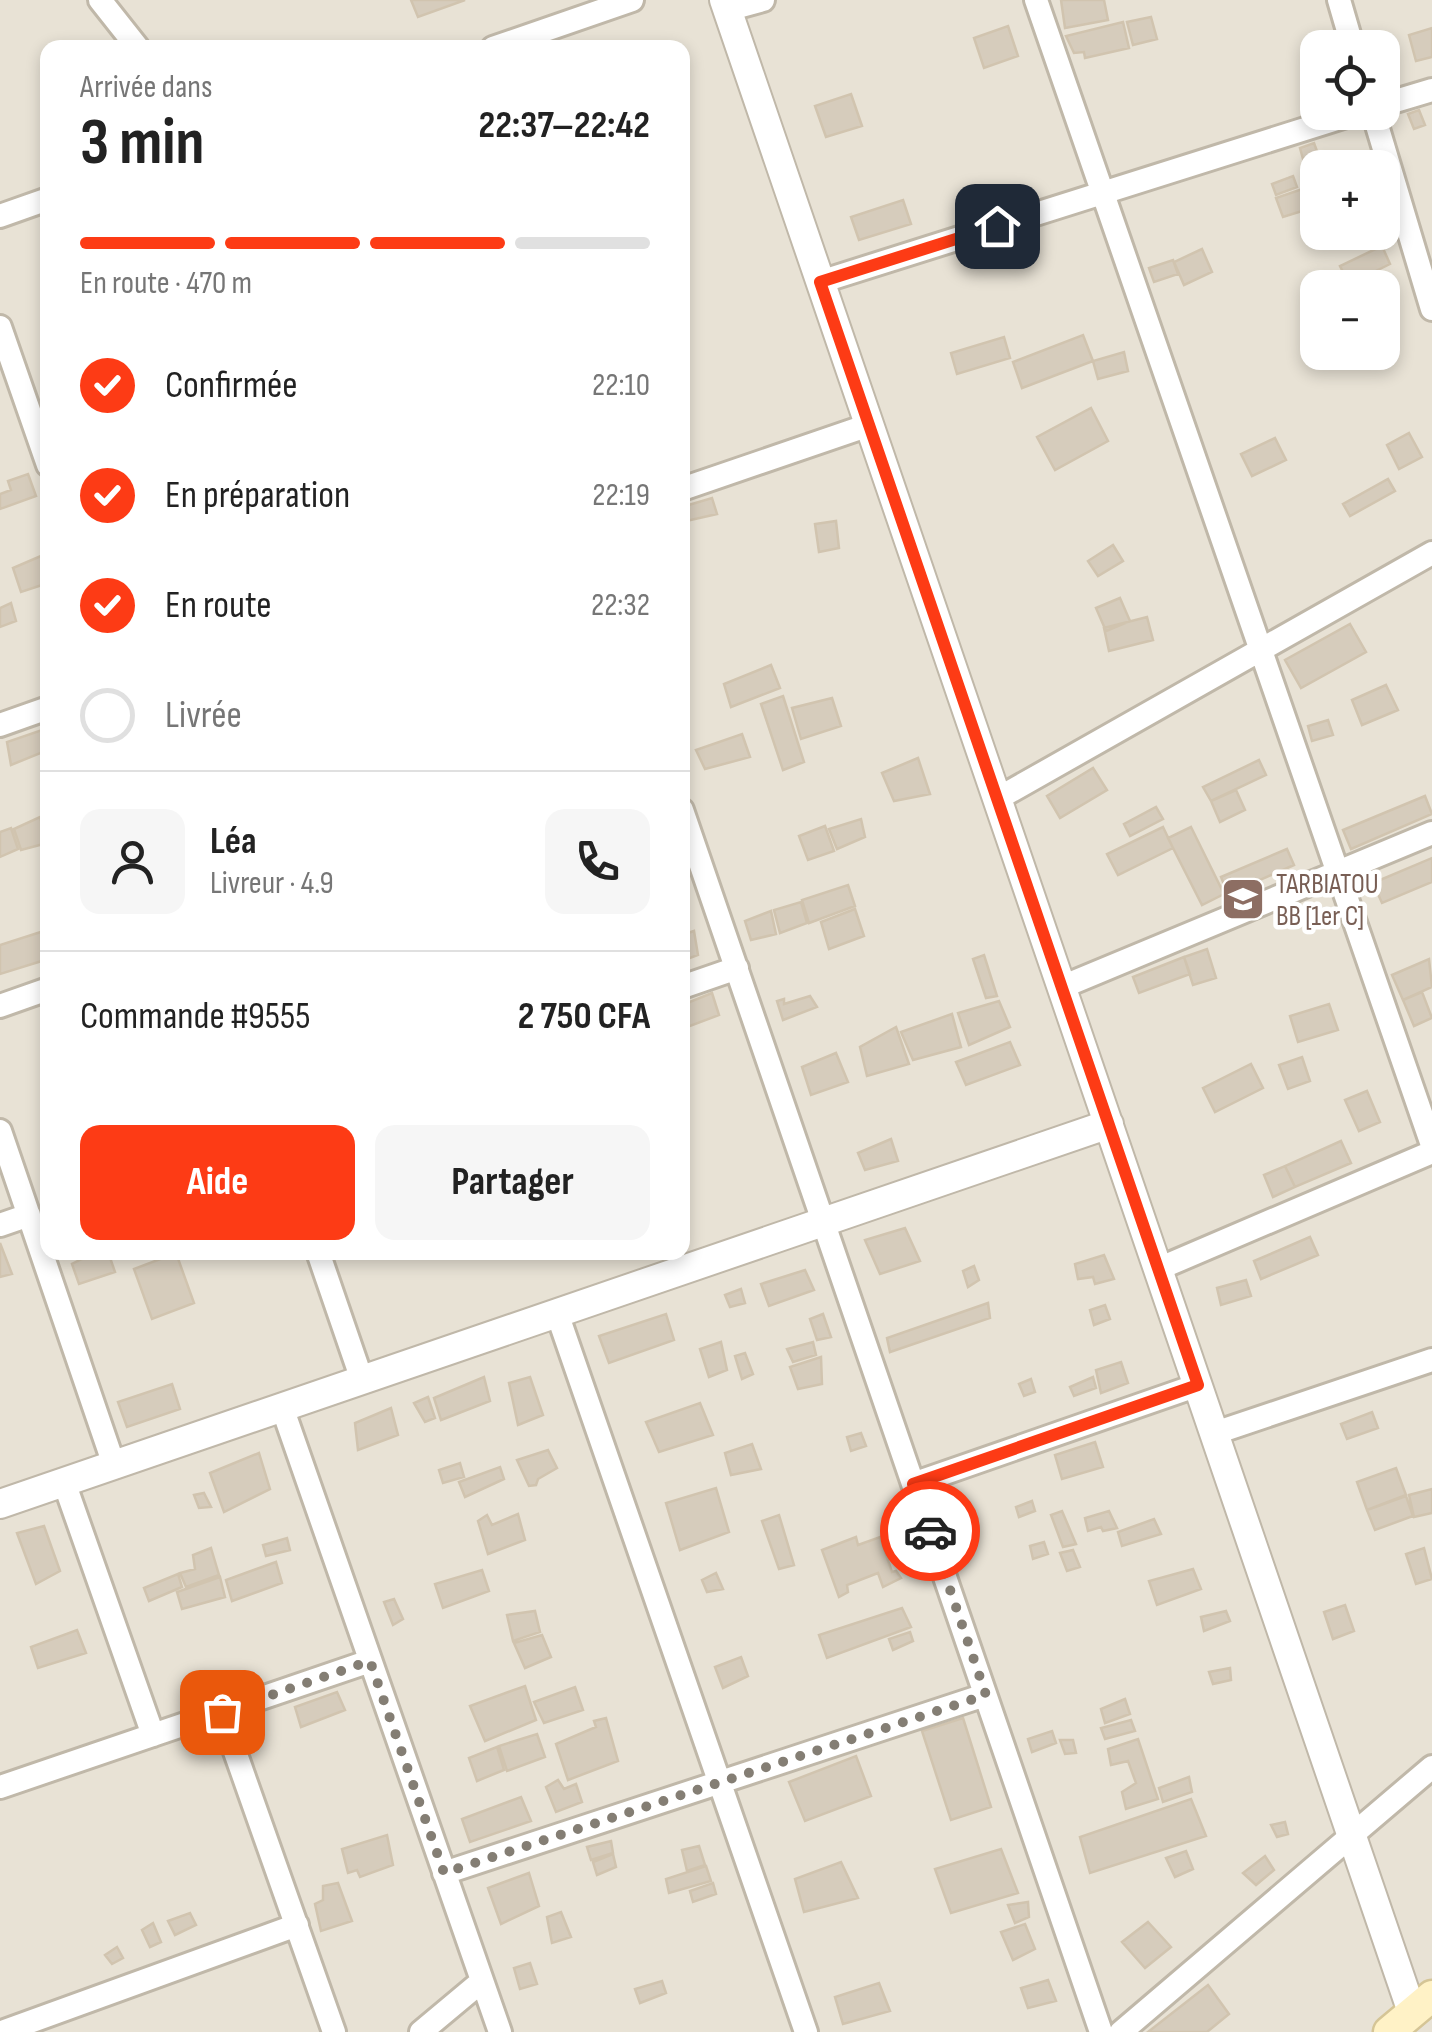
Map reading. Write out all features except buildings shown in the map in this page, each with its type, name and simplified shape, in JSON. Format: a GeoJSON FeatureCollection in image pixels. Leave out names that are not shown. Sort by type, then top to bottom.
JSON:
{"type":"FeatureCollection","features":[{"type":"Feature","properties":{"kind":"street"},"geometry":{"type":"LineString","coordinates":[[100,0],[132,40]]}},
{"type":"Feature","properties":{"kind":"street"},"geometry":{"type":"LineString","coordinates":[[516,40],[632,0]]}},
{"type":"Feature","properties":{"kind":"street"},"geometry":{"type":"LineString","coordinates":[[764,0],[726,5],[1411,2013]]}},
{"type":"Feature","properties":{"kind":"street"},"geometry":{"type":"LineString","coordinates":[[1036,0],[1432,1149],[1158,1269]]}},
{"type":"Feature","properties":{"kind":"street"},"geometry":{"type":"LineString","coordinates":[[1339,0],[1348,30]]}},
{"type":"Feature","properties":{"kind":"street"},"geometry":{"type":"LineString","coordinates":[[1400,100],[1432,90]]}},
{"type":"Feature","properties":{"kind":"street"},"geometry":{"type":"LineString","coordinates":[[820,282],[1302,130]]}},
{"type":"Feature","properties":{"kind":"street"},"geometry":{"type":"LineString","coordinates":[[1378,130],[1432,308]]}},
{"type":"Feature","properties":{"kind":"street"},"geometry":{"type":"LineString","coordinates":[[0,216],[40,202]]}},
{"type":"Feature","properties":{"kind":"street"},"geometry":{"type":"LineString","coordinates":[[0,327],[40,440]]}},
{"type":"Feature","properties":{"kind":"street"},"geometry":{"type":"LineString","coordinates":[[690,487],[869,425]]}},
{"type":"Feature","properties":{"kind":"street"},"geometry":{"type":"LineString","coordinates":[[997,798],[1432,553]]}},
{"type":"Feature","properties":{"kind":"street"},"geometry":{"type":"LineString","coordinates":[[0,725],[40,711]]}},
{"type":"Feature","properties":{"kind":"street"},"geometry":{"type":"LineString","coordinates":[[690,833],[1101,2032]]}},
{"type":"Feature","properties":{"kind":"street"},"geometry":{"type":"LineString","coordinates":[[1062,987],[1432,833]]}},
{"type":"Feature","properties":{"kind":"street"},"geometry":{"type":"LineString","coordinates":[[690,984],[737,968]]}},
{"type":"Feature","properties":{"kind":"street"},"geometry":{"type":"LineString","coordinates":[[0,1006],[40,992]]}},
{"type":"Feature","properties":{"kind":"street"},"geometry":{"type":"LineString","coordinates":[[0,1504],[1109,1124]]}},
{"type":"Feature","properties":{"kind":"street"},"geometry":{"type":"LineString","coordinates":[[0,1131],[40,1247]]}},
{"type":"Feature","properties":{"kind":"street"},"geometry":{"type":"LineString","coordinates":[[0,1225],[29,1215]]}},
{"type":"Feature","properties":{"kind":"street"},"geometry":{"type":"LineString","coordinates":[[44,1260],[114,1465]]}},
{"type":"Feature","properties":{"kind":"street"},"geometry":{"type":"LineString","coordinates":[[321,1260],[362,1380]]}},
{"type":"Feature","properties":{"kind":"street"},"geometry":{"type":"LineString","coordinates":[[557,1313],[806,2032]]}},
{"type":"Feature","properties":{"kind":"street"},"geometry":{"type":"LineString","coordinates":[[1214,1433],[1432,1360]]}},
{"type":"Feature","properties":{"kind":"street"},"geometry":{"type":"LineString","coordinates":[[913,1484],[1198,1385]]}},
{"type":"Feature","properties":{"kind":"street"},"geometry":{"type":"LineString","coordinates":[[282,1408],[500,2032]]}},
{"type":"Feature","properties":{"kind":"street"},"geometry":{"type":"LineString","coordinates":[[64,1482],[153,1735]]}},
{"type":"Feature","properties":{"kind":"street"},"geometry":{"type":"LineString","coordinates":[[0,1787],[370,1661]]}},
{"type":"Feature","properties":{"kind":"street"},"geometry":{"type":"LineString","coordinates":[[444,1873],[986,1695]]}},
{"type":"Feature","properties":{"kind":"street"},"geometry":{"type":"LineString","coordinates":[[222,1712],[334,2032]]}},
{"type":"Feature","properties":{"kind":"street"},"geometry":{"type":"LineString","coordinates":[[1121,2032],[1432,1767]]}},
{"type":"Feature","properties":{"kind":"street"},"geometry":{"type":"LineString","coordinates":[[2,2032],[296,1924]]}},
{"type":"Feature","properties":{"kind":"street"},"geometry":{"type":"LineString","coordinates":[[421,2032],[482,1981]]}},
{"type":"Feature","properties":{"kind":"street"},"geometry":{"type":"LineString","coordinates":[[52,2032],[90,2000]]}},
{"type":"Feature","properties":{"kind":"shaded area"},"geometry":{"type":"Polygon","coordinates":[[[0,0],[1432,0],[1432,2032],[0,2032],[0,0]]]}},
{"type":"Feature","properties":{"kind":"way so far"},"geometry":{"type":"LineString","coordinates":[[222,1712],[370,1661],[444,1873],[986,1695],[930,1531]]}},
{"type":"Feature","properties":{"kind":"place","name":"TARBIATOU BB [1er C]"},"geometry":{"type":"Point","coordinates":[1243,899]}},
{"type":"Feature","properties":{"kind":"route"},"geometry":{"type":"LineString","coordinates":[[930,1531],[913,1484],[1198,1385],[820,282],[997,226]]}}]}
